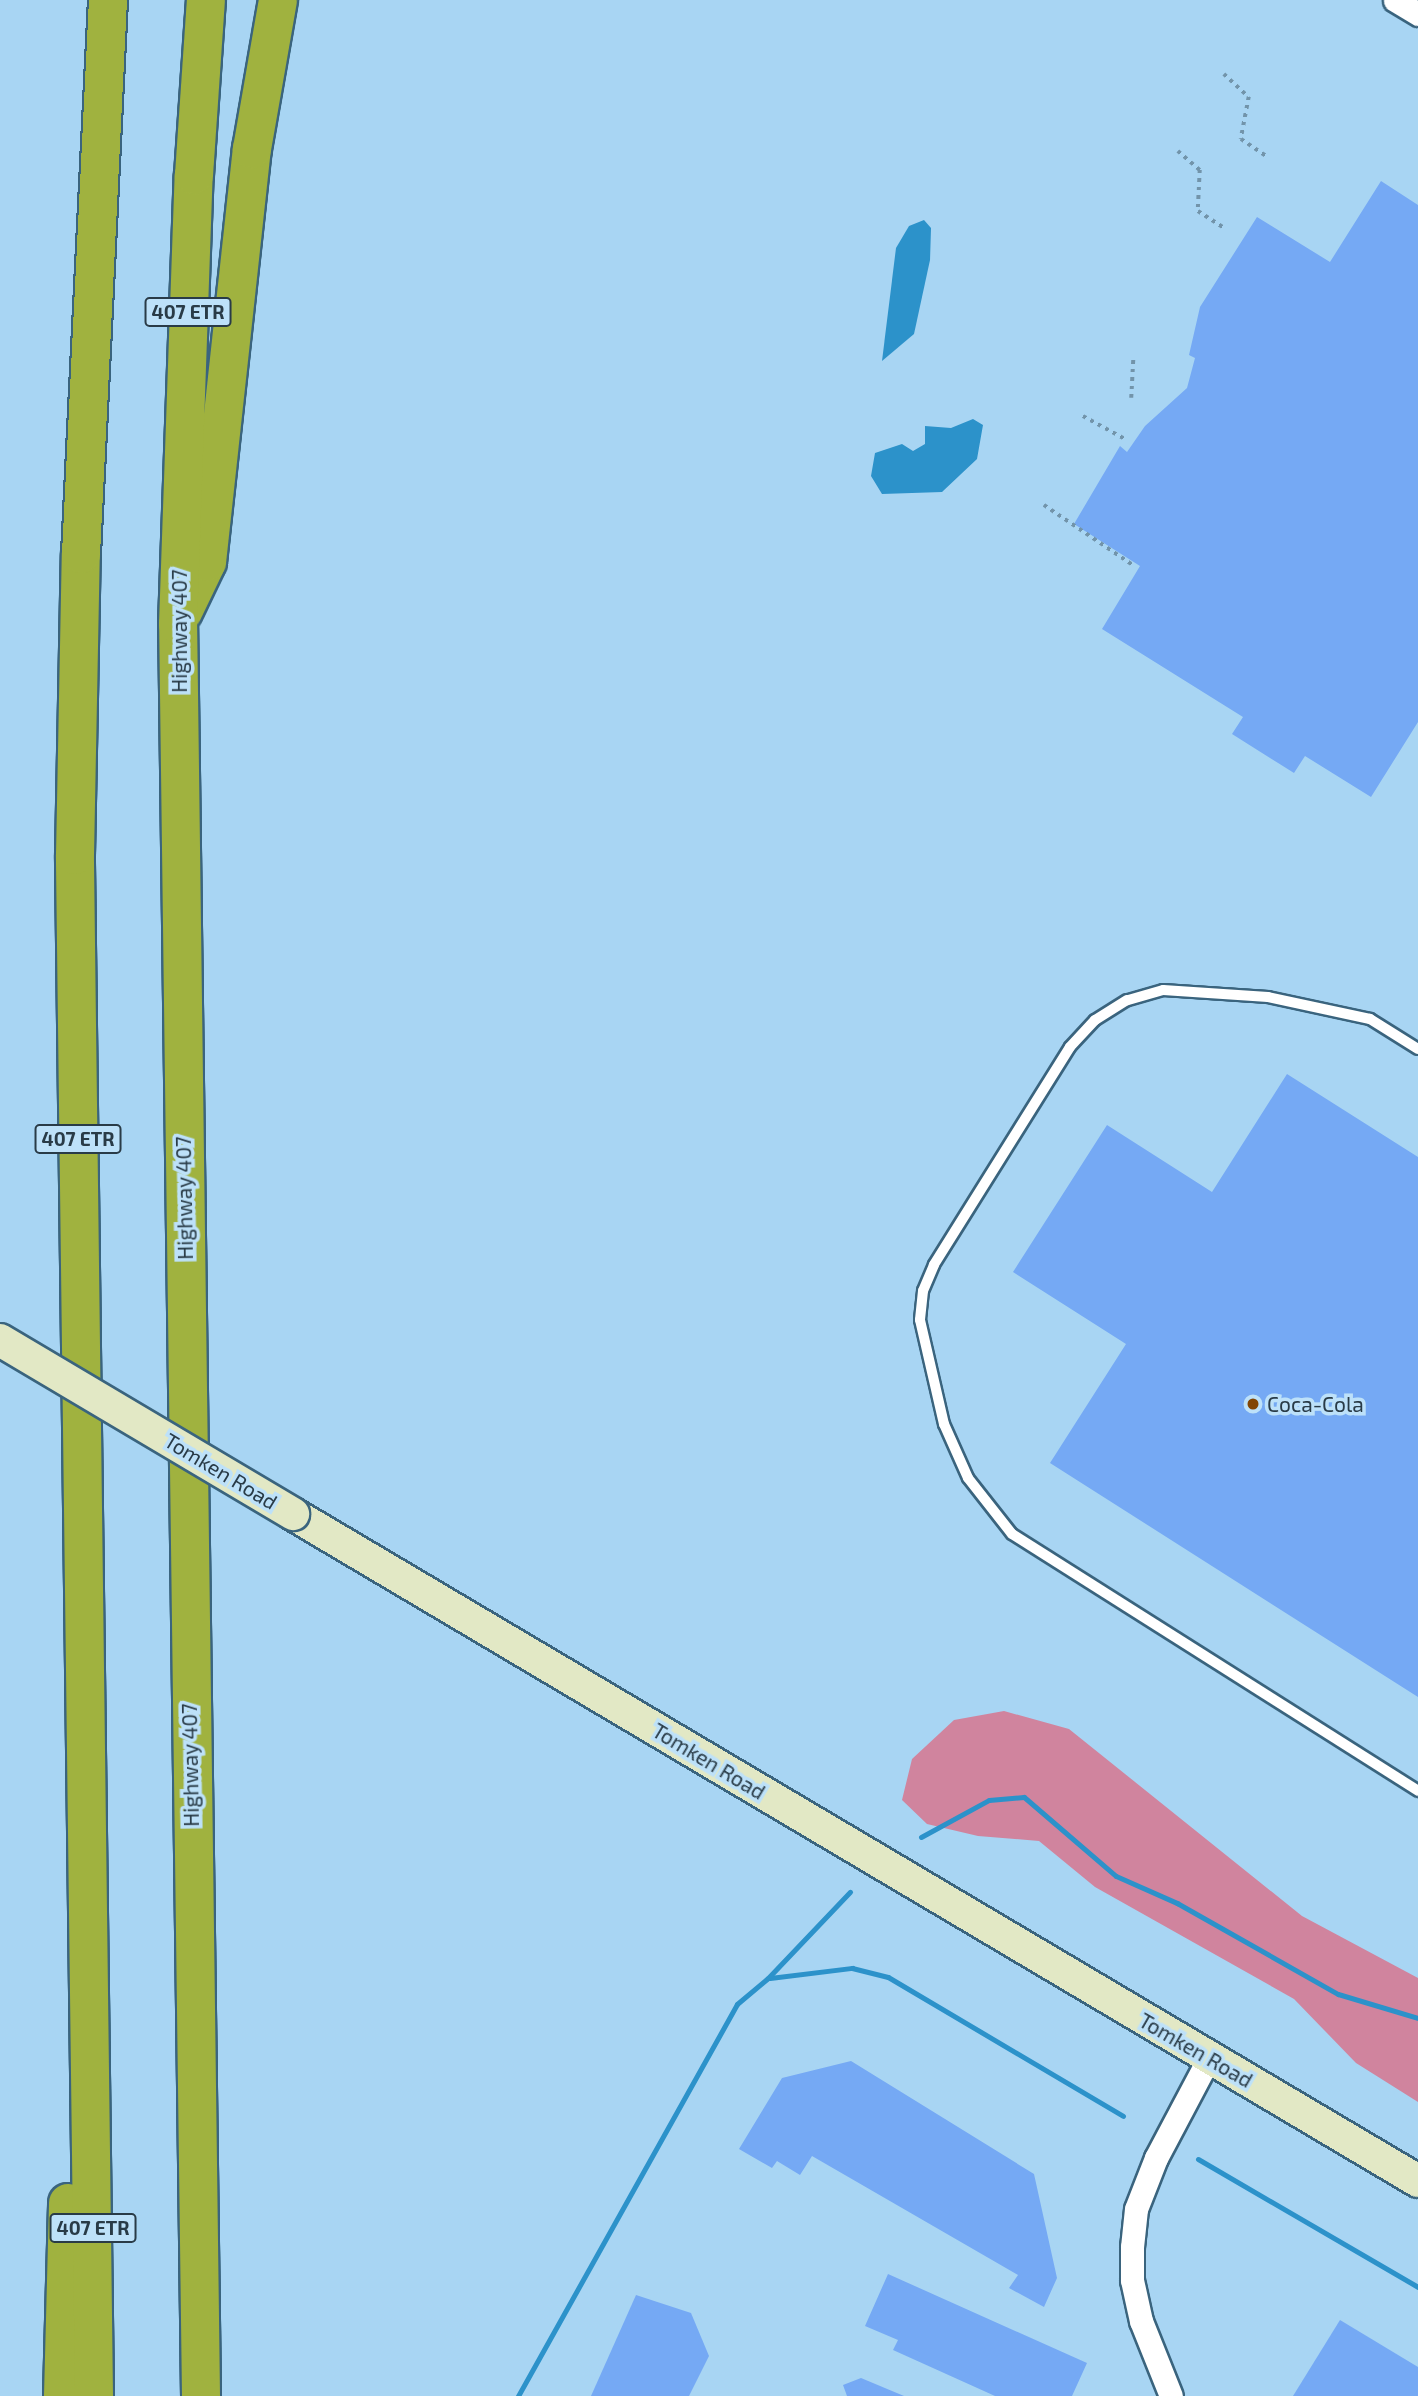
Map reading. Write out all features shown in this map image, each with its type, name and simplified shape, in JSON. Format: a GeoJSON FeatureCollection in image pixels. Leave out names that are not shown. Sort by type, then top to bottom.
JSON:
{"type":"FeatureCollection","features":[{"type":"Feature","properties":{"kind":"highway","name":"407 ETR"},"geometry":{"type":"LineString","coordinates":[[94,2396],[75,855],[82,513],[108,0]]}},
{"type":"Feature","properties":{"kind":"highway","name":"Highway 407"},"geometry":{"type":"LineString","coordinates":[[201,2396],[199,2126],[191,1885],[178,624],[194,175],[206,0]]}},
{"type":"Feature","properties":{"kind":"highway"},"geometry":{"type":"LineString","coordinates":[[178,624],[206,562],[252,149],[278,0]]}},
{"type":"Feature","properties":{"kind":"highway"},"geometry":{"type":"LineString","coordinates":[[63,2396],[68,2169],[90,2060]]}},
{"type":"Feature","properties":{"kind":"highway"},"geometry":{"type":"LineString","coordinates":[[199,2126],[228,2396]]}},
{"type":"Feature","properties":{"kind":"main road","name":"Tomken Road"},"geometry":{"type":"LineString","coordinates":[[0,1339],[1418,2181]]}},
{"type":"Feature","properties":{"kind":"street"},"geometry":{"type":"LineString","coordinates":[[1395,0],[1418,15]]}},
{"type":"Feature","properties":{"kind":"street"},"geometry":{"type":"LineString","coordinates":[[1171,2396],[1154,2362],[1132,2280],[1135,2221],[1156,2158],[1209,2058]]}},
{"type":"Feature","properties":{"kind":"lane"},"geometry":{"type":"LineString","coordinates":[[1418,1049],[1370,1019],[1268,997],[1163,990],[1127,1000],[1095,1020],[1070,1047],[934,1265],[923,1291],[920,1320],[944,1424],[968,1478],[1012,1534],[1418,1791]]}},
{"type":"Feature","properties":{"kind":"path"},"geometry":{"type":"LineString","coordinates":[[1224,74],[1249,97],[1241,139],[1266,156]]}},
{"type":"Feature","properties":{"kind":"path"},"geometry":{"type":"LineString","coordinates":[[1178,151],[1200,170],[1198,211],[1223,227]]}},
{"type":"Feature","properties":{"kind":"path"},"geometry":{"type":"LineString","coordinates":[[1131,398],[1133,360]]}},
{"type":"Feature","properties":{"kind":"path"},"geometry":{"type":"LineString","coordinates":[[1083,416],[1128,440]]}},
{"type":"Feature","properties":{"kind":"path"},"geometry":{"type":"LineString","coordinates":[[1044,505],[1133,565]]}},
{"type":"Feature","properties":{"kind":"shaded area"},"geometry":{"type":"Polygon","coordinates":[[[1004,1711],[1069,1729],[1302,1916],[1418,1978],[1418,2102],[1356,2063],[1294,1999],[1095,1887],[1039,1841],[978,1836],[927,1824],[902,1800],[912,1759],[954,1720],[1004,1711]]]}},
{"type":"Feature","properties":{"kind":"water"},"geometry":{"type":"Polygon","coordinates":[[[924,220],[931,228],[930,260],[914,334],[882,361],[896,248],[909,226],[924,220]]]}},
{"type":"Feature","properties":{"kind":"water"},"geometry":{"type":"Polygon","coordinates":[[[973,419],[983,425],[977,459],[942,492],[882,494],[871,476],[875,453],[902,444],[913,451],[925,444],[925,426],[951,428],[973,419]]]}},
{"type":"Feature","properties":{"kind":"building"},"geometry":{"type":"Polygon","coordinates":[[[1381,181],[1418,205],[1418,722],[1371,797],[1305,756],[1294,773],[1232,734],[1243,717],[1102,629],[1140,566],[1074,524],[1120,446],[1127,452],[1145,426],[1187,388],[1195,358],[1189,355],[1200,307],[1257,217],[1330,262],[1381,181]]]}},
{"type":"Feature","properties":{"kind":"building","name":"Coca-Cola"},"geometry":{"type":"Polygon","coordinates":[[[1287,1074],[1418,1157],[1418,1697],[1050,1463],[1126,1344],[1013,1272],[1107,1125],[1212,1192],[1287,1074]]]}},
{"type":"Feature","properties":{"kind":"building"},"geometry":{"type":"Polygon","coordinates":[[[851,2061],[1034,2174],[1057,2278],[1044,2307],[1009,2288],[1018,2275],[812,2156],[800,2175],[777,2161],[772,2168],[739,2149],[782,2078],[851,2061]]]}},
{"type":"Feature","properties":{"kind":"building"},"geometry":{"type":"Polygon","coordinates":[[[888,2274],[1087,2363],[1072,2396],[995,2396],[893,2350],[898,2340],[865,2326],[888,2274]]]}},
{"type":"Feature","properties":{"kind":"building"},"geometry":{"type":"Polygon","coordinates":[[[636,2295],[691,2313],[709,2356],[689,2396],[591,2396],[636,2295]]]}},
{"type":"Feature","properties":{"kind":"building"},"geometry":{"type":"Polygon","coordinates":[[[1340,2320],[1418,2367],[1418,2396],[1293,2396],[1340,2320]]]}},
{"type":"Feature","properties":{"kind":"building"},"geometry":{"type":"Polygon","coordinates":[[[861,2378],[904,2396],[847,2396],[843,2385],[861,2378]]]}},
{"type":"Feature","properties":{"kind":"waterway"},"geometry":{"type":"LineString","coordinates":[[921,1837],[989,1800],[1024,1797],[1116,1876],[1177,1903],[1338,1994],[1418,2018]]}},
{"type":"Feature","properties":{"kind":"waterway"},"geometry":{"type":"LineString","coordinates":[[518,2396],[737,2004],[768,1978],[850,1892]]}},
{"type":"Feature","properties":{"kind":"waterway"},"geometry":{"type":"LineString","coordinates":[[770,1978],[852,1968],[888,1977],[1123,2116]]}},
{"type":"Feature","properties":{"kind":"waterway"},"geometry":{"type":"LineString","coordinates":[[1198,2159],[1418,2287]]}},
{"type":"Feature","properties":{"kind":"place","name":"Coca-Cola"},"geometry":{"type":"Point","coordinates":[1253,1404]}}]}
